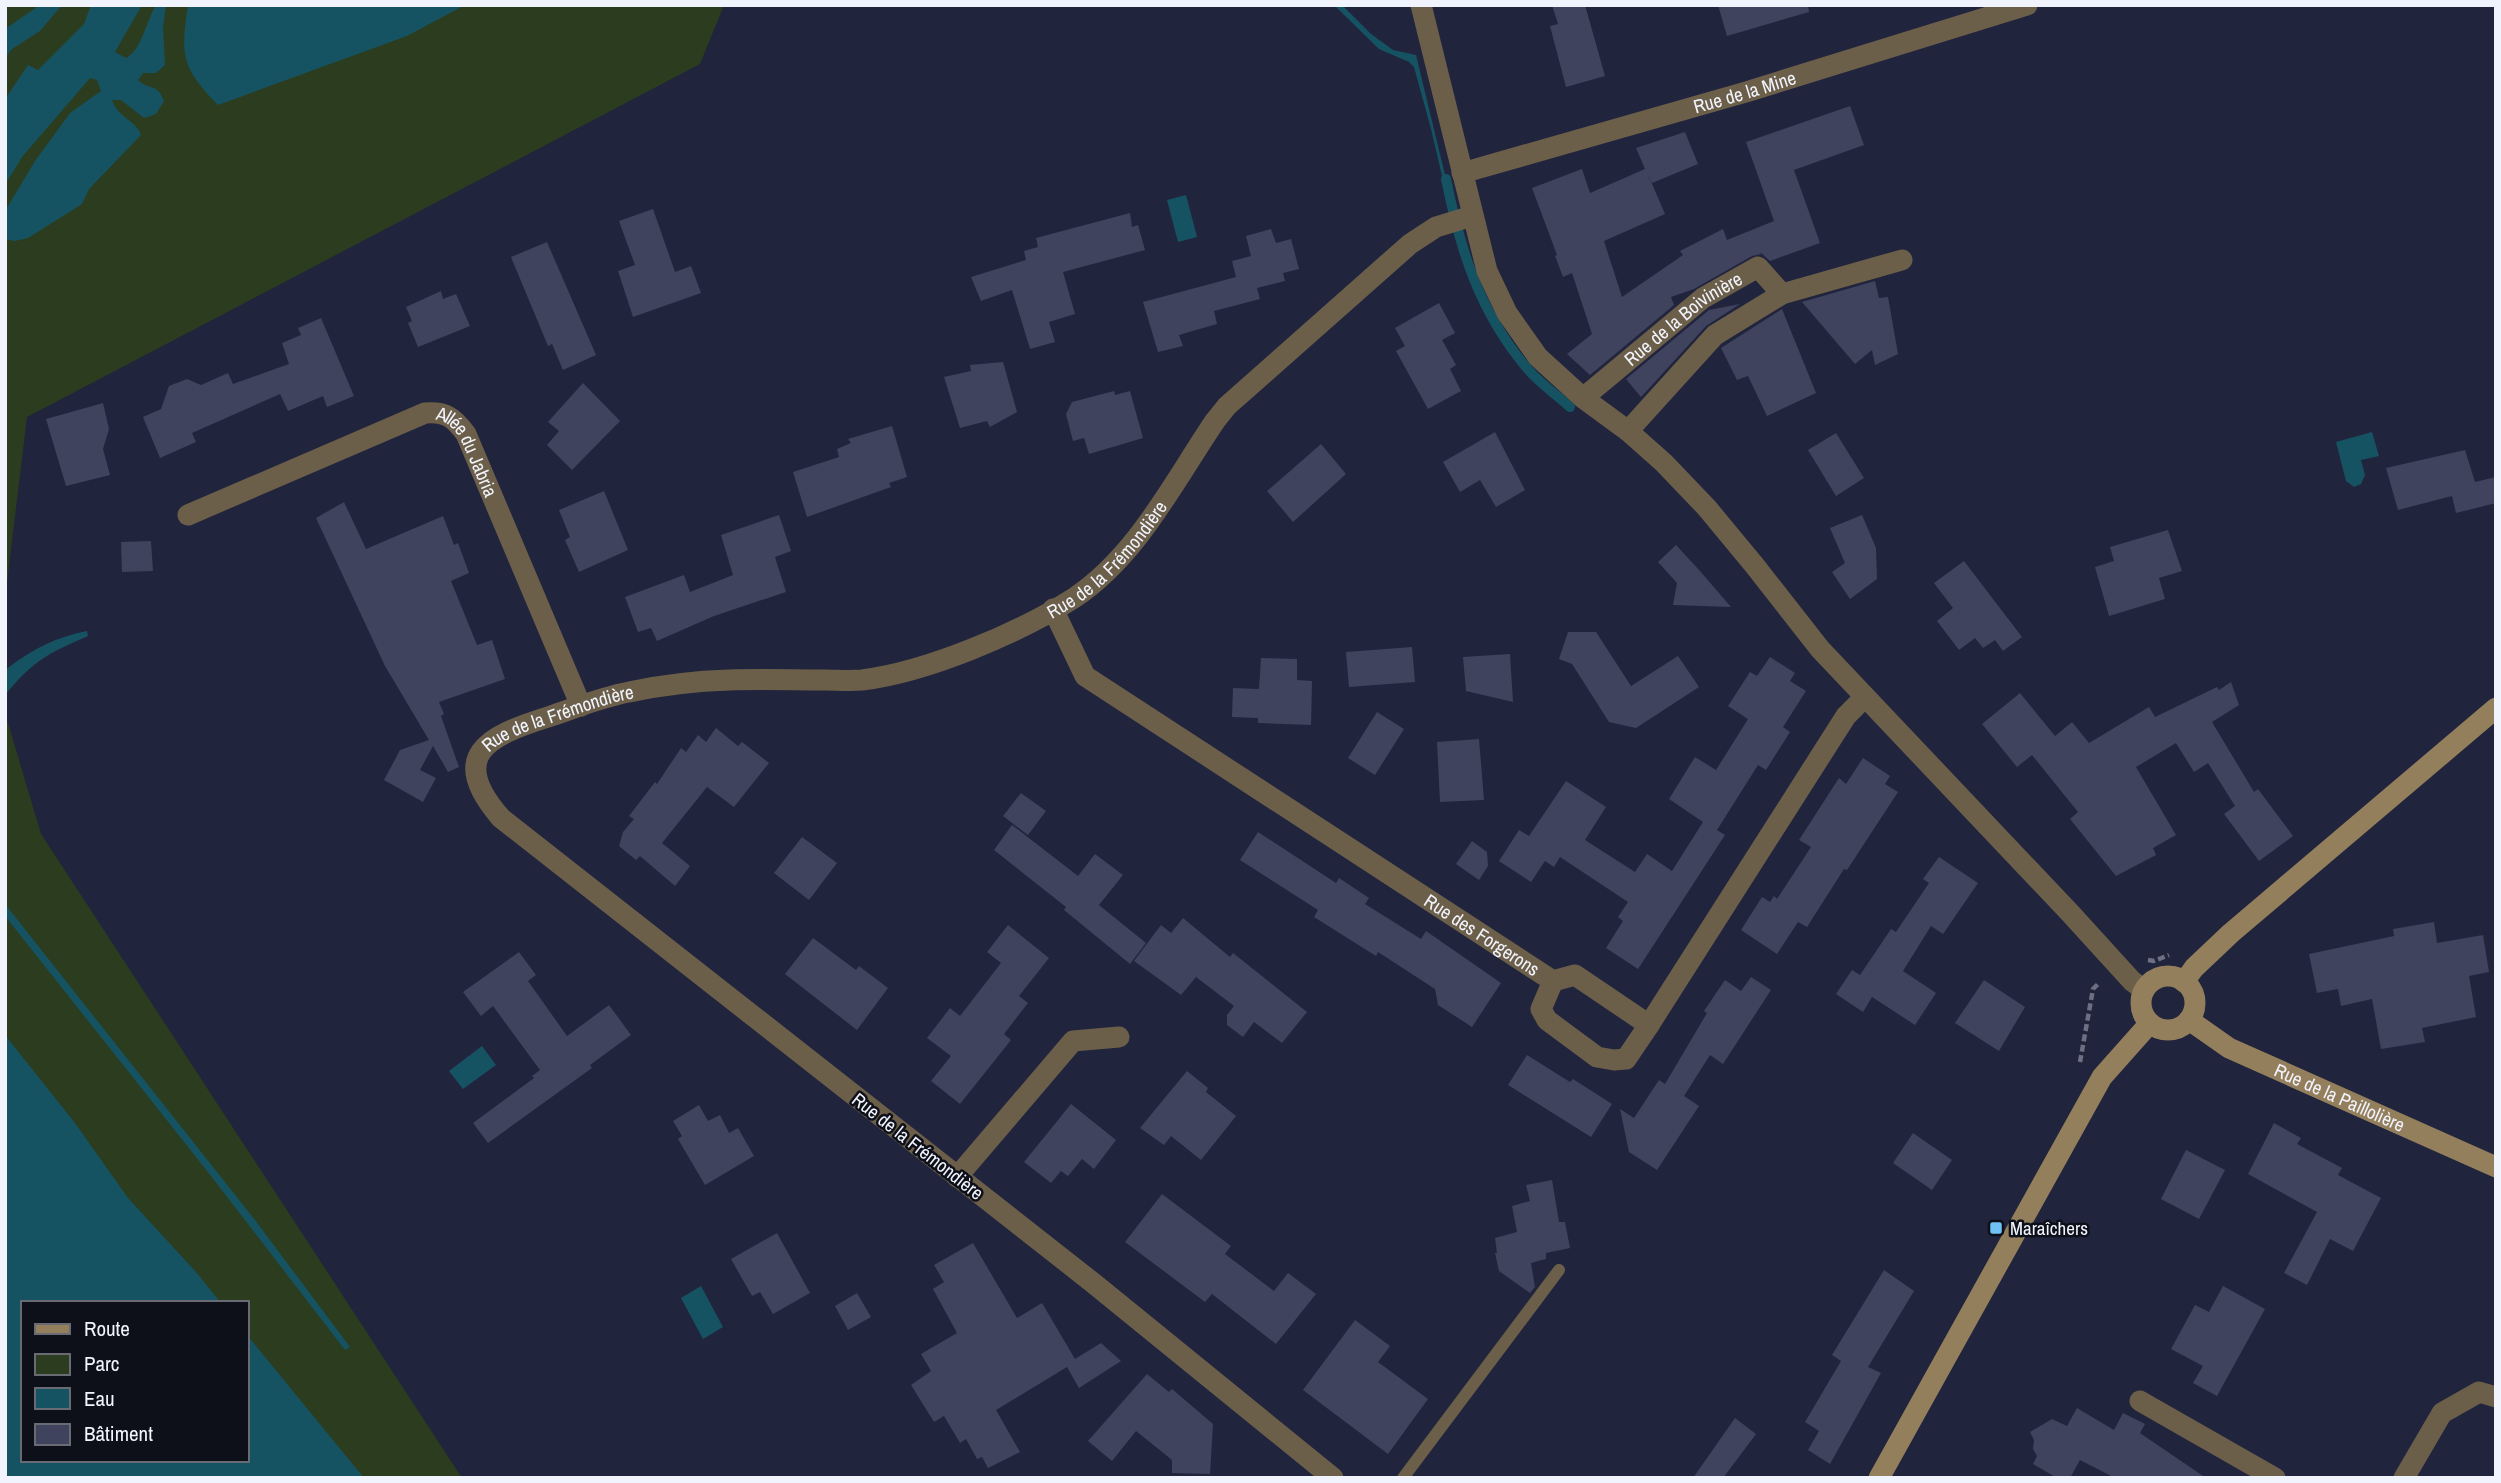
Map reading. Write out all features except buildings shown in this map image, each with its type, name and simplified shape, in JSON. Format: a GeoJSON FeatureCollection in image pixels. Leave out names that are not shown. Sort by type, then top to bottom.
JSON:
{"type":"FeatureCollection","features":[{"type":"Feature","properties":{"kind":"main road"},"geometry":{"type":"LineString","coordinates":[[2184,982],[2194,968],[2242,924],[2496,708]]}},
{"type":"Feature","properties":{"kind":"main road"},"geometry":{"type":"LineString","coordinates":[[2167,976],[2184,982],[2194,996],[2193,1013],[2189,1020],[2174,1029],[2157,1028],[2150,1023],[2141,1007],[2144,989],[2150,982],[2167,976]]}},
{"type":"Feature","properties":{"kind":"main road","name":"Rue de la Paillolière"},"geometry":{"type":"LineString","coordinates":[[2189,1020],[2230,1048],[2496,1167]]}},
{"type":"Feature","properties":{"kind":"main road"},"geometry":{"type":"LineString","coordinates":[[1879,1478],[2102,1077],[2150,1023]]}},
{"type":"Feature","properties":{"kind":"street"},"geometry":{"type":"LineString","coordinates":[[1422,5],[1462,173],[1457,220],[1487,271],[1507,313],[1538,357],[1583,398],[1664,463],[1707,508],[1820,649],[2132,981],[2144,989]]}},
{"type":"Feature","properties":{"kind":"street","name":"Rue de la Mine"},"geometry":{"type":"LineString","coordinates":[[1462,173],[1746,92],[2027,5]]}},
{"type":"Feature","properties":{"kind":"street","name":"Rue de la Frémondière"},"geometry":{"type":"LineString","coordinates":[[1333,1478],[957,1177],[501,818],[487,802],[477,780],[476,760],[486,743],[512,728],[628,692],[727,680],[862,680],[951,656],[1005,634],[1053,609],[1098,580],[1119,561],[1227,406],[1410,244],[1457,220]]}},
{"type":"Feature","properties":{"kind":"street","name":"Rue de la Boivinière"},"geometry":{"type":"LineString","coordinates":[[1628,432],[1715,335],[1782,294],[1902,260]]}},
{"type":"Feature","properties":{"kind":"street","name":"Rue de la Boivinière"},"geometry":{"type":"LineString","coordinates":[[1583,398],[1703,298],[1758,268],[1782,294]]}},
{"type":"Feature","properties":{"kind":"street","name":"Allée du Jabria"},"geometry":{"type":"LineString","coordinates":[[188,515],[425,413],[441,412],[454,418],[466,434],[581,706]]}},
{"type":"Feature","properties":{"kind":"street","name":"Rue des Forgerons"},"geometry":{"type":"LineString","coordinates":[[1053,609],[1085,676],[1553,981],[1574,975],[1648,1026]]}},
{"type":"Feature","properties":{"kind":"street"},"geometry":{"type":"LineString","coordinates":[[1553,981],[1541,1009],[1547,1020],[1597,1056],[1626,1059],[1846,716],[1865,696]]}},
{"type":"Feature","properties":{"kind":"street"},"geometry":{"type":"LineString","coordinates":[[957,1177],[1073,1041],[1119,1037]]}},
{"type":"Feature","properties":{"kind":"street"},"geometry":{"type":"LineString","coordinates":[[2404,1478],[2442,1413],[2479,1392],[2496,1397]]}},
{"type":"Feature","properties":{"kind":"street"},"geometry":{"type":"LineString","coordinates":[[2140,1401],[2275,1478]]}},
{"type":"Feature","properties":{"kind":"lane"},"geometry":{"type":"LineString","coordinates":[[1403,1478],[1559,1270]]}},
{"type":"Feature","properties":{"kind":"green space"},"geometry":{"type":"Polygon","coordinates":[[[5,5],[724,5],[700,64],[27,417],[5,599],[5,5]]]}},
{"type":"Feature","properties":{"kind":"green space"},"geometry":{"type":"Polygon","coordinates":[[[5,713],[41,834],[462,1478],[5,1478],[5,713]]]}},
{"type":"Feature","properties":{"kind":"water"},"geometry":{"type":"Polygon","coordinates":[[[40,5],[62,5],[40,31],[12,49],[5,58],[5,29],[40,5]]]}},
{"type":"Feature","properties":{"kind":"water"},"geometry":{"type":"Polygon","coordinates":[[[91,5],[142,5],[115,52],[126,58],[140,42],[156,5],[166,5],[163,28],[165,65],[156,73],[143,73],[138,80],[159,91],[164,101],[156,114],[144,118],[121,100],[112,100],[118,111],[141,135],[89,189],[82,204],[28,238],[15,241],[5,239],[5,211],[35,161],[70,113],[101,91],[97,80],[90,78],[22,157],[5,185],[5,99],[28,65],[38,70],[84,24],[91,5]]]}},
{"type":"Feature","properties":{"kind":"water"},"geometry":{"type":"Polygon","coordinates":[[[188,5],[465,5],[407,36],[218,105],[197,81],[186,60],[184,37],[188,5]]]}},
{"type":"Feature","properties":{"kind":"water"},"geometry":{"type":"Polygon","coordinates":[[[1334,5],[1342,5],[1371,34],[1393,50],[1416,55],[1446,179],[1443,180],[1414,67],[1409,62],[1379,49],[1334,5]]]}},
{"type":"Feature","properties":{"kind":"water"},"geometry":{"type":"Polygon","coordinates":[[[1186,195],[1197,237],[1178,242],[1167,200],[1186,195]]]}},
{"type":"Feature","properties":{"kind":"water"},"geometry":{"type":"Polygon","coordinates":[[[2372,432],[2379,456],[2361,460],[2365,475],[2361,484],[2354,487],[2346,481],[2336,442],[2372,432]]]}},
{"type":"Feature","properties":{"kind":"water"},"geometry":{"type":"Polygon","coordinates":[[[87,631],[88,636],[51,653],[33,666],[5,695],[5,671],[9,667],[45,644],[87,631]]]}},
{"type":"Feature","properties":{"kind":"water"},"geometry":{"type":"Polygon","coordinates":[[[5,904],[255,1220],[350,1347],[345,1350],[5,916],[5,904]]]}},
{"type":"Feature","properties":{"kind":"water"},"geometry":{"type":"Polygon","coordinates":[[[5,1035],[75,1123],[128,1198],[219,1301],[21,1301],[21,1462],[248,1462],[248,1336],[364,1478],[5,1478],[5,1035]]]}},
{"type":"Feature","properties":{"kind":"water"},"geometry":{"type":"Polygon","coordinates":[[[482,1046],[496,1065],[463,1089],[449,1071],[482,1046]]]}},
{"type":"Feature","properties":{"kind":"water"},"geometry":{"type":"Polygon","coordinates":[[[701,1286],[723,1327],[703,1339],[681,1298],[701,1286]]]}},
{"type":"Feature","properties":{"kind":"waterway"},"geometry":{"type":"LineString","coordinates":[[1446,179],[1465,254],[1496,324],[1531,372],[1570,407]]}},
{"type":"Feature","properties":{"kind":"place","name":"Maraîchers"},"geometry":{"type":"Point","coordinates":[1996,1228]}}]}
